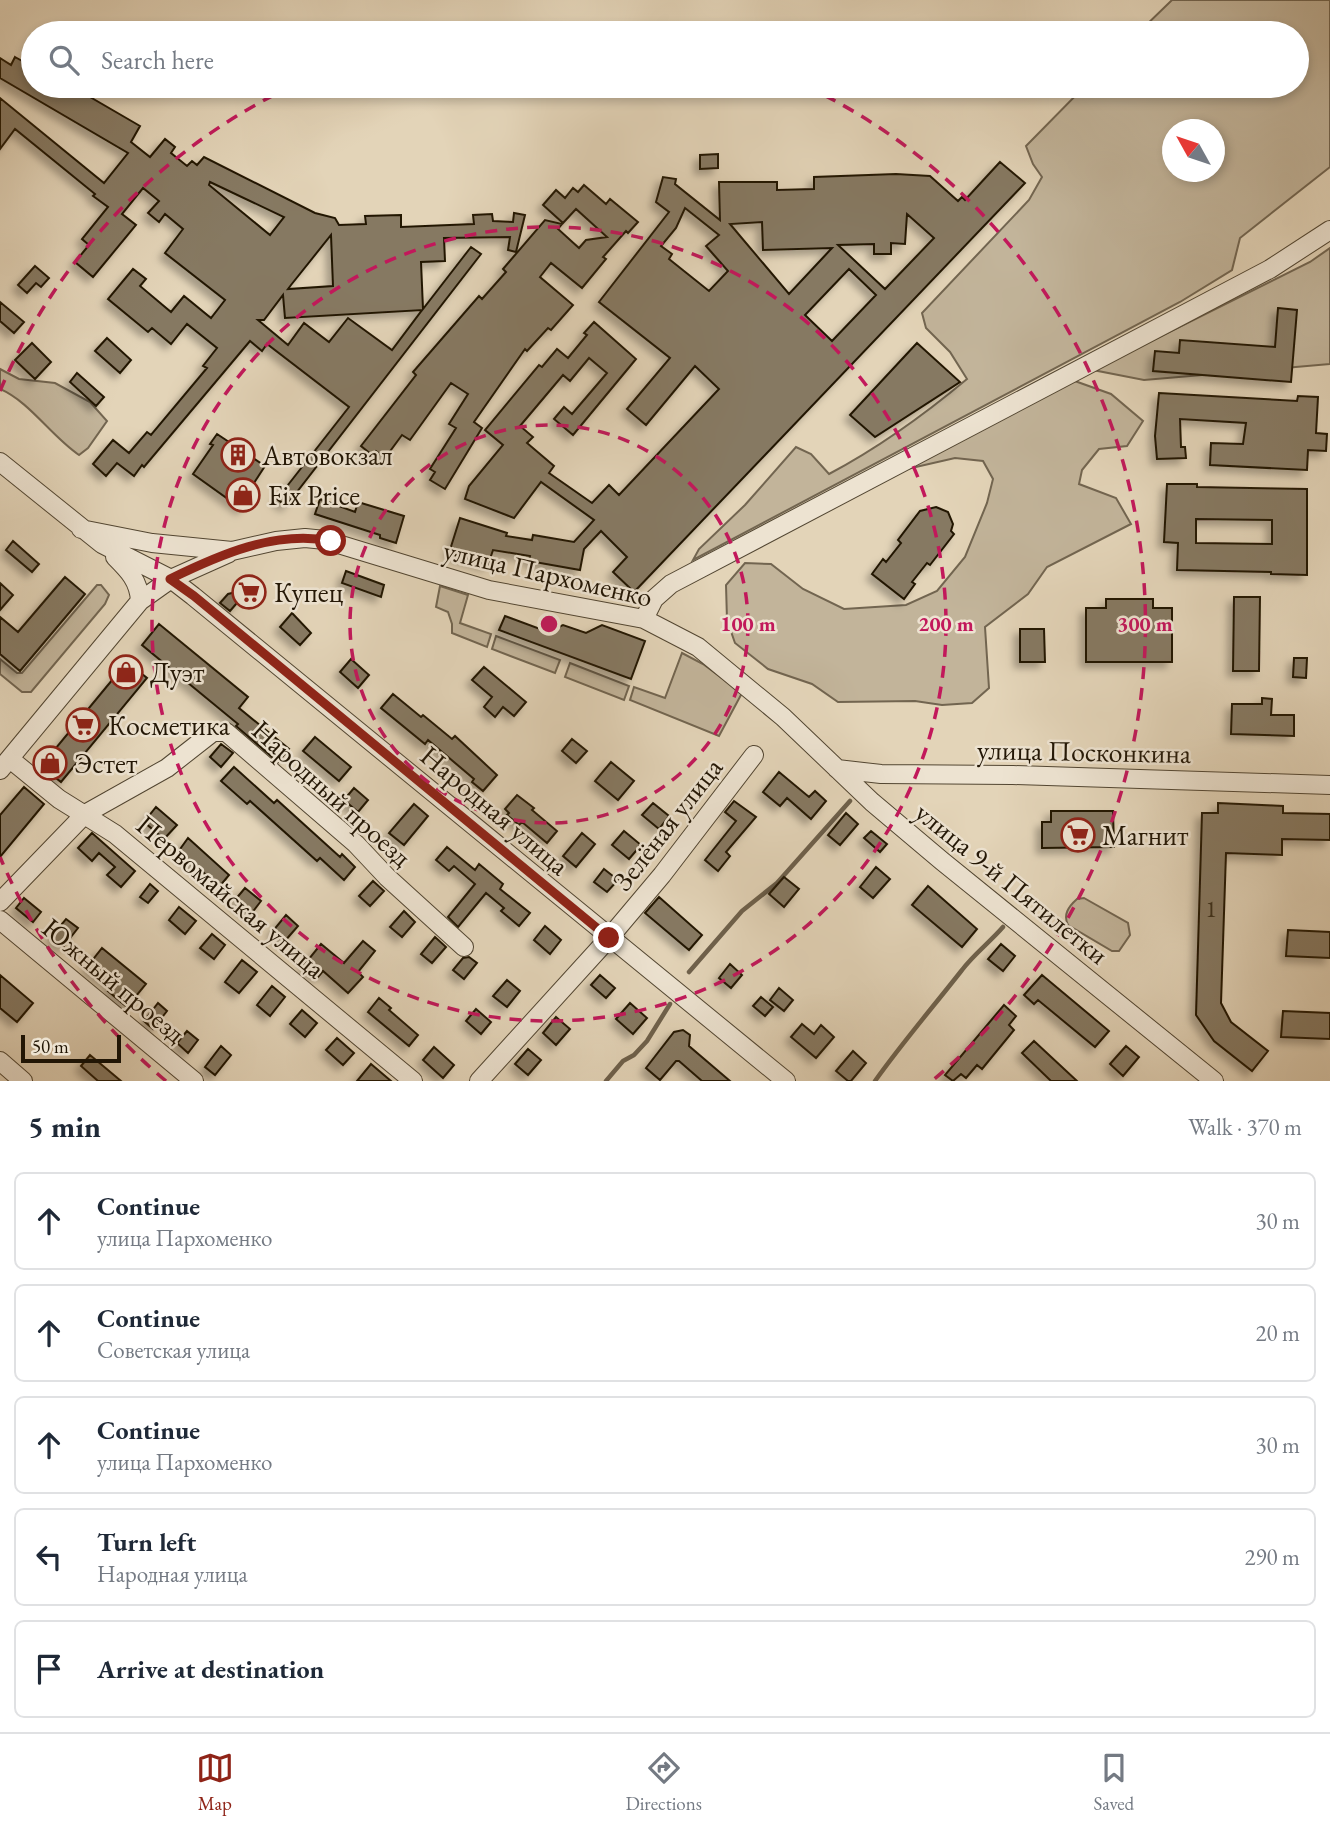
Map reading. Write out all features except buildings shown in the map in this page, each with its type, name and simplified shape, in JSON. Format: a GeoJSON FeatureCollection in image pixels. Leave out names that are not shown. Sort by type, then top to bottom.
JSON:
{"type":"FeatureCollection","features":[{"type":"Feature","properties":{"kind":"street"},"geometry":{"type":"LineString","coordinates":[[643,619],[654,599],[671,584],[1270,269],[1330,230]]}},
{"type":"Feature","properties":{"kind":"street"},"geometry":{"type":"LineString","coordinates":[[0,462],[102,544],[131,572],[140,587],[141,601]]}},
{"type":"Feature","properties":{"kind":"street"},"geometry":{"type":"LineString","coordinates":[[81,529],[152,543],[232,551]]}},
{"type":"Feature","properties":{"kind":"street","name":"улица Пархоменко"},"geometry":{"type":"LineString","coordinates":[[232,551],[276,541],[305,538],[331,541],[423,572],[489,590],[643,619],[698,647],[783,717]]}},
{"type":"Feature","properties":{"kind":"street","name":"Народная улица"},"geometry":{"type":"LineString","coordinates":[[102,544],[170,579],[786,1081]]}},
{"type":"Feature","properties":{"kind":"street"},"geometry":{"type":"LineString","coordinates":[[5,765],[141,601],[170,579],[232,551]]}},
{"type":"Feature","properties":{"kind":"street","name":"улица 9-й Пятилетки"},"geometry":{"type":"LineString","coordinates":[[783,717],[837,769],[942,861],[1214,1081]]}},
{"type":"Feature","properties":{"kind":"street","name":"Народный проезд"},"geometry":{"type":"LineString","coordinates":[[85,814],[167,768],[213,732],[226,732],[356,844],[387,877],[464,947]]}},
{"type":"Feature","properties":{"kind":"street","name":"Зелёная улица"},"geometry":{"type":"LineString","coordinates":[[479,1081],[609,938],[663,874],[754,755]]}},
{"type":"Feature","properties":{"kind":"street","name":"Первомайская улица"},"geometry":{"type":"LineString","coordinates":[[5,765],[115,834],[413,1081]]}},
{"type":"Feature","properties":{"kind":"street","name":"улица Посконкина"},"geometry":{"type":"LineString","coordinates":[[837,769],[881,774],[1053,776],[1330,785]]}},
{"type":"Feature","properties":{"kind":"street"},"geometry":{"type":"LineString","coordinates":[[0,902],[85,814]]}},
{"type":"Feature","properties":{"kind":"street","name":"Южный проезд"},"geometry":{"type":"LineString","coordinates":[[0,920],[194,1081]]}},
{"type":"Feature","properties":{"kind":"street"},"geometry":{"type":"LineString","coordinates":[[0,1061],[23,1081]]}},
{"type":"Feature","properties":{"kind":"shaded area"},"geometry":{"type":"Polygon","coordinates":[[[1172,0],[1330,0],[1330,167],[1240,238],[1232,270],[1180,302],[693,560],[699,549],[745,505],[796,447],[811,454],[829,474],[901,430],[967,379],[950,352],[926,328],[922,313],[1029,200],[1042,177],[1026,146],[1073,98],[1309,98],[1309,21],[1150,21],[1172,0]]]}},
{"type":"Feature","properties":{"kind":"shaded area"},"geometry":{"type":"Polygon","coordinates":[[[1330,248],[1330,364],[1144,380],[1093,370],[1310,262],[1330,248]]]}},
{"type":"Feature","properties":{"kind":"shaded area"},"geometry":{"type":"Polygon","coordinates":[[[0,369],[19,379],[55,383],[90,402],[107,421],[88,448],[79,455],[21,402],[0,389],[0,369]]]}},
{"type":"Feature","properties":{"kind":"shaded area"},"geometry":{"type":"Polygon","coordinates":[[[1072,380],[1111,394],[1143,421],[1127,446],[1099,449],[1082,470],[1079,484],[1116,498],[1131,524],[1047,567],[1028,594],[985,627],[989,688],[972,703],[942,705],[915,701],[838,702],[812,684],[768,669],[735,643],[727,620],[726,585],[745,563],[771,564],[803,589],[844,609],[906,605],[937,591],[965,557],[987,503],[993,479],[983,461],[955,458],[894,472],[1072,380]]]}},
{"type":"Feature","properties":{"kind":"shaded area"},"geometry":{"type":"Polygon","coordinates":[[[97,585],[101,585],[109,595],[105,604],[31,692],[22,692],[0,674],[0,659],[17,673],[22,673],[97,585]]]}},
{"type":"Feature","properties":{"kind":"shaded area"},"geometry":{"type":"Polygon","coordinates":[[[440,586],[468,595],[460,623],[491,634],[487,647],[452,633],[448,612],[436,607],[440,586]]]}},
{"type":"Feature","properties":{"kind":"shaded area"},"geometry":{"type":"Polygon","coordinates":[[[496,636],[560,660],[555,673],[492,649],[496,636]]]}},
{"type":"Feature","properties":{"kind":"shaded area"},"geometry":{"type":"Polygon","coordinates":[[[682,653],[703,664],[742,693],[719,736],[630,700],[634,687],[665,698],[682,653]]]}},
{"type":"Feature","properties":{"kind":"shaded area"},"geometry":{"type":"Polygon","coordinates":[[[570,663],[629,686],[624,700],[565,677],[570,663]]]}},
{"type":"Feature","properties":{"kind":"shaded area"},"geometry":{"type":"Polygon","coordinates":[[[1084,898],[1128,923],[1130,935],[1119,951],[1112,951],[1068,925],[1066,914],[1069,908],[1077,899],[1084,898]]]}},
{"type":"Feature","properties":{"kind":"waterway"},"geometry":{"type":"LineString","coordinates":[[689,972],[742,911],[777,883],[850,801]]}},
{"type":"Feature","properties":{"kind":"waterway"},"geometry":{"type":"LineString","coordinates":[[875,1081],[966,964],[1003,927]]}},
{"type":"Feature","properties":{"kind":"waterway"},"geometry":{"type":"LineString","coordinates":[[606,1081],[623,1061],[634,1055],[647,1041],[670,1004]]}},
{"type":"Feature","properties":{"kind":"place","name":"Автовокзал"},"geometry":{"type":"Point","coordinates":[238,455]}},
{"type":"Feature","properties":{"kind":"place","name":"Fix Price"},"geometry":{"type":"Point","coordinates":[243,495]}},
{"type":"Feature","properties":{"kind":"place","name":"Купец"},"geometry":{"type":"Point","coordinates":[249,592]}},
{"type":"Feature","properties":{"kind":"place","name":"Дуэт"},"geometry":{"type":"Point","coordinates":[126,672]}},
{"type":"Feature","properties":{"kind":"place","name":"Косметика"},"geometry":{"type":"Point","coordinates":[83,725]}},
{"type":"Feature","properties":{"kind":"place","name":"Эстет"},"geometry":{"type":"Point","coordinates":[50,763]}},
{"type":"Feature","properties":{"kind":"place","name":"Магнит"},"geometry":{"type":"Point","coordinates":[1078,835]}},
{"type":"Feature","properties":{"kind":"route"},"geometry":{"type":"LineString","coordinates":[[331,541],[305,538],[276,541],[232,551],[170,579],[609,938]]}}]}
